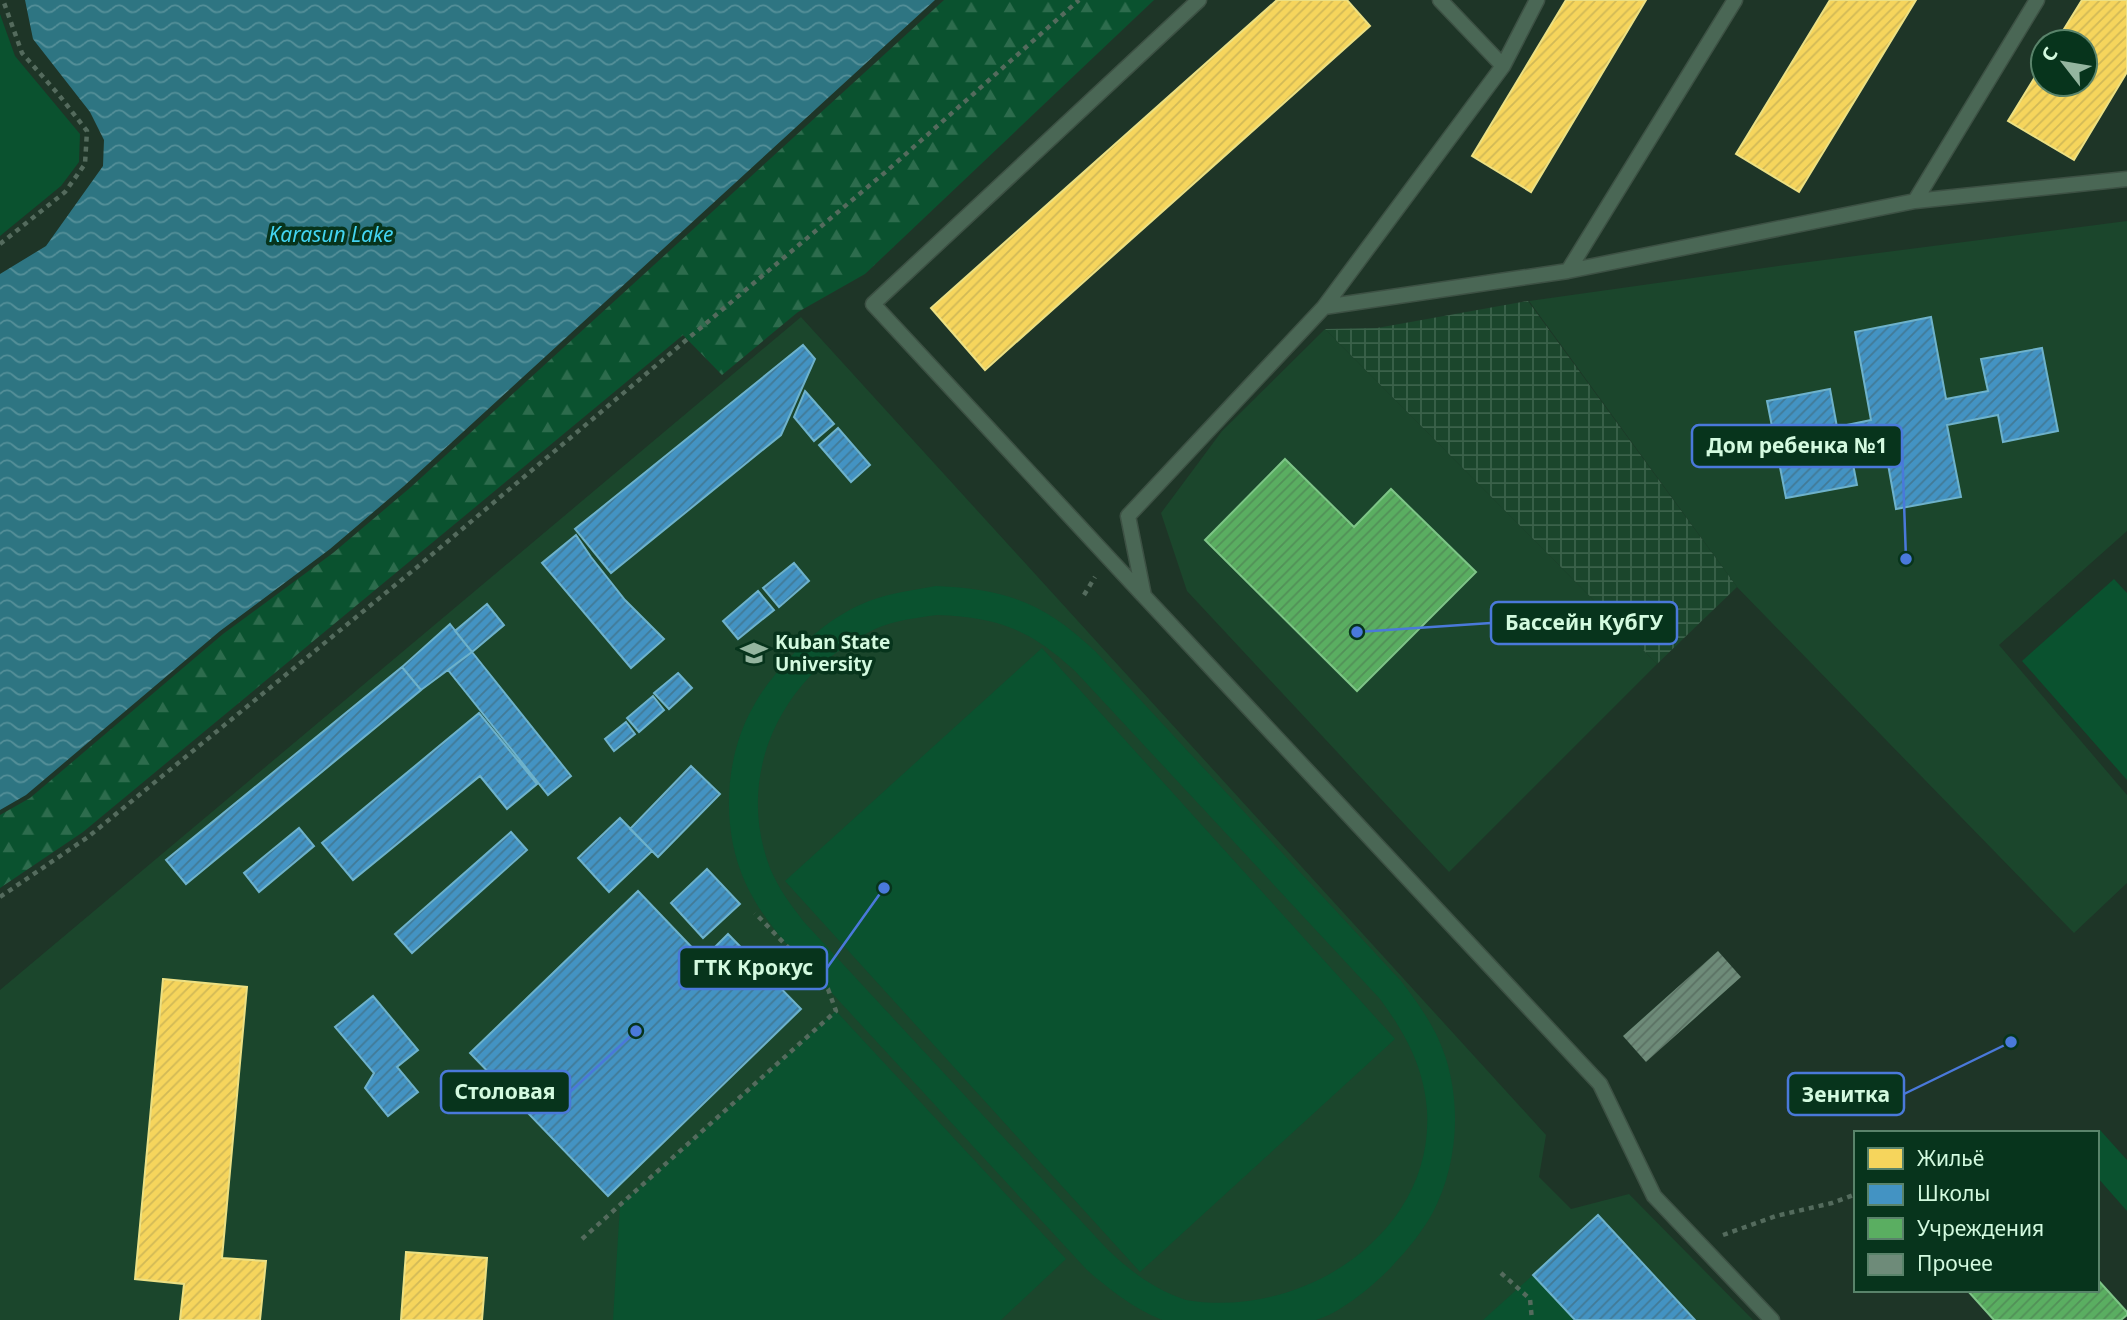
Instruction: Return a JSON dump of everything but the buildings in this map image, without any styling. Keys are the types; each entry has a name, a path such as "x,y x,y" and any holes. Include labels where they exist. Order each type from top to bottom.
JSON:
{"lane":[{"path":"1199,0 873,304 1600,1084 1654,1196 1772,1320"},
{"path":"1440,0 1503,66"},
{"path":"1144,596 1128,516 1324,307 1503,66 1537,0"},
{"path":"1568,271 1735,0"},
{"path":"1915,201 2037,0"},
{"path":"1324,307 1568,271 1915,201 2127,179"}],"path":[{"path":"0,244 65,192 85,164 87,131 22,53 4,0"},
{"path":"0,897 88,837 405,577 889,169 1079,0"},
{"path":"582,1240 836,1011 828,989 755,913"},
{"path":"1698,1244 1776,1216 1832,1203 1854,1195"},
{"path":"1502,1273 1530,1299 1532,1320"}],"shaded area":[{"path":"2127,221 2127,531 1999,645 2127,795 2127,883 2074,933 1737,587 1529,301"},
{"path":"1528,301 1737,587 1657,664 1325,329 1377,328"},
{"name":"Kuban State University","path":"801,317 1546,1135 1539,1177 1571,1209 1629,1194 1753,1320 0,1320 0,990"},
{"path":"1325,329 1657,664 1449,872 1187,591 1161,513 1222,431"}],"green space":[{"path":"944,0 1154,0 865,274 798,312 722,375 683,335 83,832 0,888 0,815 30,798 223,634 333,553 411,487"},
{"path":"0,14 15,56 80,134 79,162 61,186 0,236"},
{"path":"2114,579 2127,593 2127,780 2022,661"},
{"path":"936,586 984,591 1023,602 1059,621 1095,651 1401,981 1430,1023 1446,1059 1454,1104 1453,1150 1441,1194 1424,1227 1387,1272 1336,1311 1316,1320 1162,1320 1122,1298 1087,1270 783,940 753,898 737,861 729,817 729,794 731,771 743,727 764,689 796,651 835,619 869,601","holes":["959,616 1012,628 1043,645 1075,671 1380,999 1412,1051 1422,1079 1427,1110 1424,1154 1409,1194 1385,1229 1353,1259 1316,1281 1274,1296 1230,1303 1186,1300 1164,1291 1134,1272 1107,1249 804,922 777,882 770,868 760,832 758,796 763,762 774,729 792,698 815,671 843,648 875,629 913,618"]},
{"path":"1042,648 1395,1039 1140,1272 785,881"},
{"path":"836,1011 1066,1259 1001,1320 613,1320 620,1205"},
{"path":"2099,1131 2127,1160 2127,1211 2099,1179"},
{"path":"1533,1275 1575,1320 1483,1320"}],"water":[{"name":"Karasun Lake","path":"25,0 935,0 404,486 330,549 220,631 26,795 0,810 0,274 46,246 103,166 104,140 90,112 33,39"}],"place":[{"name":"Дом ребенка №1","path":"1906,559"},
{"name":"Бассейн КубГУ","path":"1357,632"},
{"name":"Kuban State University","path":"754,653"},
{"name":"ГТК Крокус","path":"884,888"},
{"name":"Столовая","path":"636,1031"},
{"name":"Зенитка","path":"2011,1042"}]}
